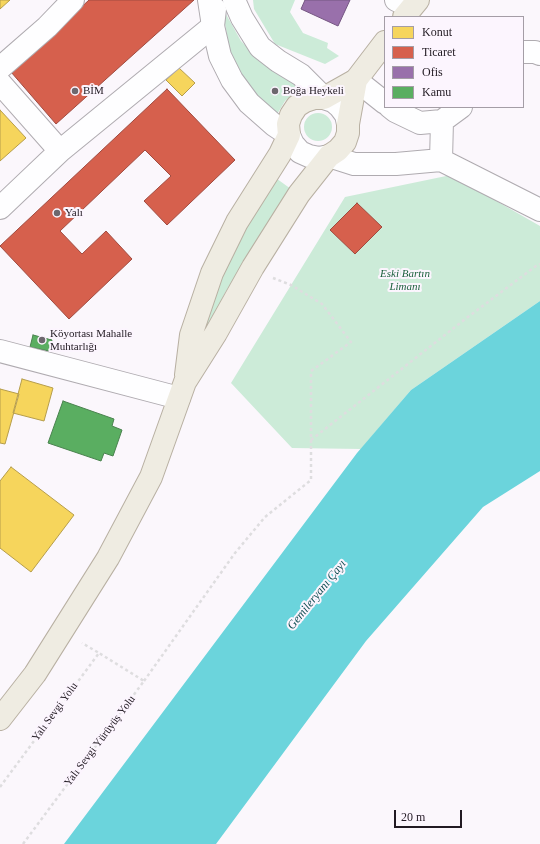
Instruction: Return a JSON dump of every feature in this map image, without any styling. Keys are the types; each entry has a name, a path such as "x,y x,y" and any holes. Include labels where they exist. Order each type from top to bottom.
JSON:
{"main road":[{"path":"0,719 35,674 108,558 151,477 182,390 191,335 212,273 237,222 280,154 289,134 288,124 291,115 297,106 310,99 324,98 356,80 384,43"},
{"path":"182,390 253,267 299,194 329,156 338,150 345,142 348,133 348,124 356,80"}],"street":[{"path":"0,68 47,26 73,0"},
{"path":"209,0 220,56 232,80 249,103 274,125 289,134 293,144 300,152 319,158 329,156 354,164 396,164 441,160 540,210"},
{"path":"0,208 60,151 213,26 216,0"},
{"path":"234,0 242,18 260,47 278,61 301,75 324,98 333,101 340,107 346,115 348,124"},
{"path":"524,52 535,52 540,54"},
{"path":"356,80 384,102"},
{"path":"0,83 60,151"},
{"path":"391,108 420,123 442,120 460,108"},
{"path":"441,160 442,120"},
{"path":"0,351 182,390"}],"path":[{"path":"311,440 464,320 540,264"},
{"path":"268,276 291,285 322,304 351,342 311,371 311,440"},
{"name":"Yalı Sevgi Yürüyüş Yolu","path":"23,844 144,681 235,553 265,517 311,480 311,440"},
{"path":"82,643 144,681"},
{"name":"Yalı Sevgi Yolu","path":"0,787 99,653"}],"green space":[{"path":"253,0 295,0 290,12 303,33 328,43 327,48 339,56 325,64 275,44 254,9"},
{"path":"222,7 241,41 265,65 302,86 285,101 276,116 253,95 231,57"},
{"path":"318,113 328,117 332,127 328,137 318,141 308,137 304,127 308,117"},
{"name":"Eski Bartın Limanı","path":"451,175 540,226 540,301 411,390 361,449 292,448 231,383 345,197"},
{"path":"273,176 291,189 226,291 198,346 219,273"}],"water":[{"name":"Gemileryanı Çayı","path":"540,301 540,471 483,507 366,641 216,844 64,844 357,453 411,390"}],"building: Konut":[{"path":"0,0 10,0 0,9"},
{"path":"179,68 195,83 182,96 166,80"},
{"path":"0,110 26,138 0,161"},
{"path":"22,379 53,388 44,421 13,413"},
{"path":"0,389 19,394 5,444 0,443"},
{"path":"11,467 74,515 31,572 0,548 0,481"}],"building: Ticaret":[{"path":"89,0 194,0 56,124 11,72"},
{"name":"Yalı","path":"167,89 235,160 167,225 144,201 171,176 145,150 60,231 82,254 106,231 132,259 69,319 0,246"},
{"path":"357,203 382,227 355,254 330,230"}],"building: Ofis":[{"path":"305,0 350,0 338,26 301,9"}],"building: Kamu":[{"path":"33,335 52,340 49,351 30,347"},
{"path":"63,401 114,419 112,426 122,430 113,456 104,453 101,461 48,443"}],"place":[{"name":"BİM","path":"75,91"},
{"name":"Boğa Heykeli","path":"275,91"},
{"name":"Yalı","path":"57,213"},
{"name":"Köyortası Mahalle Muhtarlığı","path":"42,340"}]}
